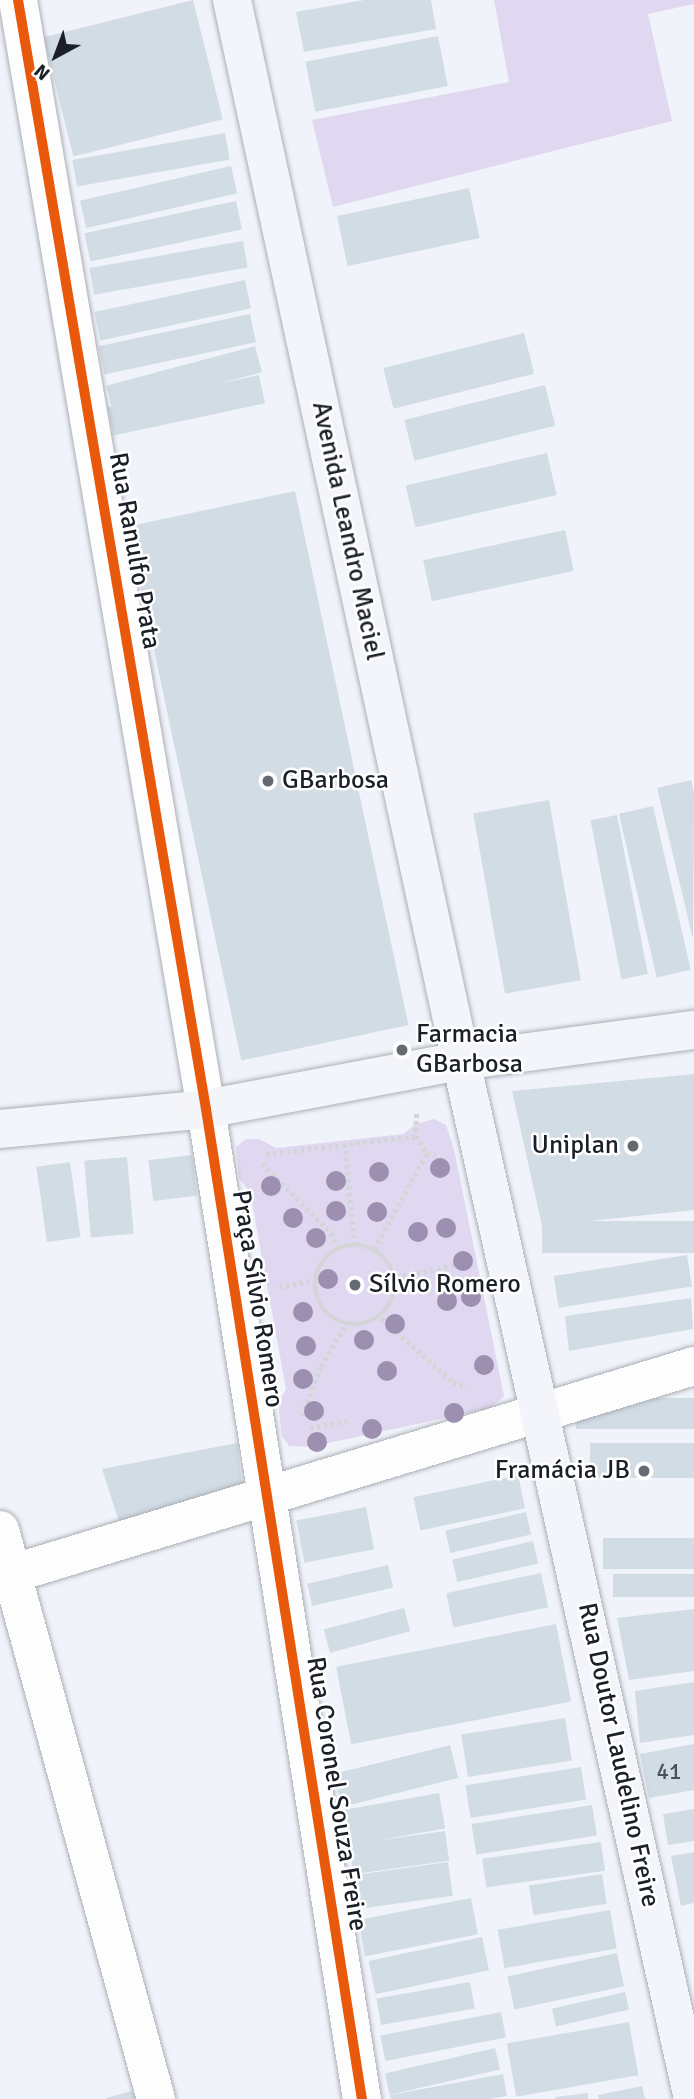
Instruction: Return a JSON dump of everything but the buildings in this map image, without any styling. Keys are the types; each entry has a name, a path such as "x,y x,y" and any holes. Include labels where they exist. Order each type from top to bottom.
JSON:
{"main road":[{"name":"Avenida Leandro Maciel","path":"232,0 461,1061"},
{"path":"0,1129 206,1109 461,1061 694,1030"},
{"path":"461,1061 541,1413"},
{"name":"Rua Doutor Laudelino Freire","path":"541,1413 693,2099"}],"street":[{"name":"Rua Ranulfo Prata","path":"18,0 206,1109"},
{"name":"Praça Sílvio Romero","path":"206,1109 265,1496"},
{"path":"9,1585 265,1496 694,1366"},
{"name":"Rua Coronel Souza Freire","path":"265,1496 362,2099"},
{"path":"0,1530 9,1585 156,2099"}],"path":[{"path":"265,1154 416,1136"},
{"path":"345,1144 355,1245"},
{"path":"374,1249 427,1153"},
{"path":"261,1163 331,1233 338,1249"},
{"path":"355,1245 374,1249 388,1261 396,1278 394,1299 381,1318 364,1325 346,1324 322,1309 315,1280 323,1261 338,1249 355,1245"},
{"path":"396,1278 462,1264"},
{"path":"271,1289 315,1280"},
{"path":"381,1318 453,1382 478,1391"},
{"path":"302,1416 321,1366 346,1324"}],"shaded area":[{"path":"494,0 694,0 694,4 648,14 672,121 333,207 312,120 509,82"},
{"path":"434,1119 446,1125 454,1149 504,1396 491,1408 310,1447 289,1446 282,1436 278,1403 286,1389 250,1192 239,1178 236,1147 246,1139 259,1139 276,1148 403,1134 416,1124"}],"cycle path":[{"path":"18,0 206,1109 362,2099"}],"place":[{"name":"GBarbosa","path":"268,781"},
{"name":"Farmacia GBarbosa","path":"402,1050"},
{"name":"Uniplan","path":"633,1146"},
{"name":"Sílvio Romero","path":"355,1285"},
{"name":"Framácia JB","path":"644,1471"}]}
